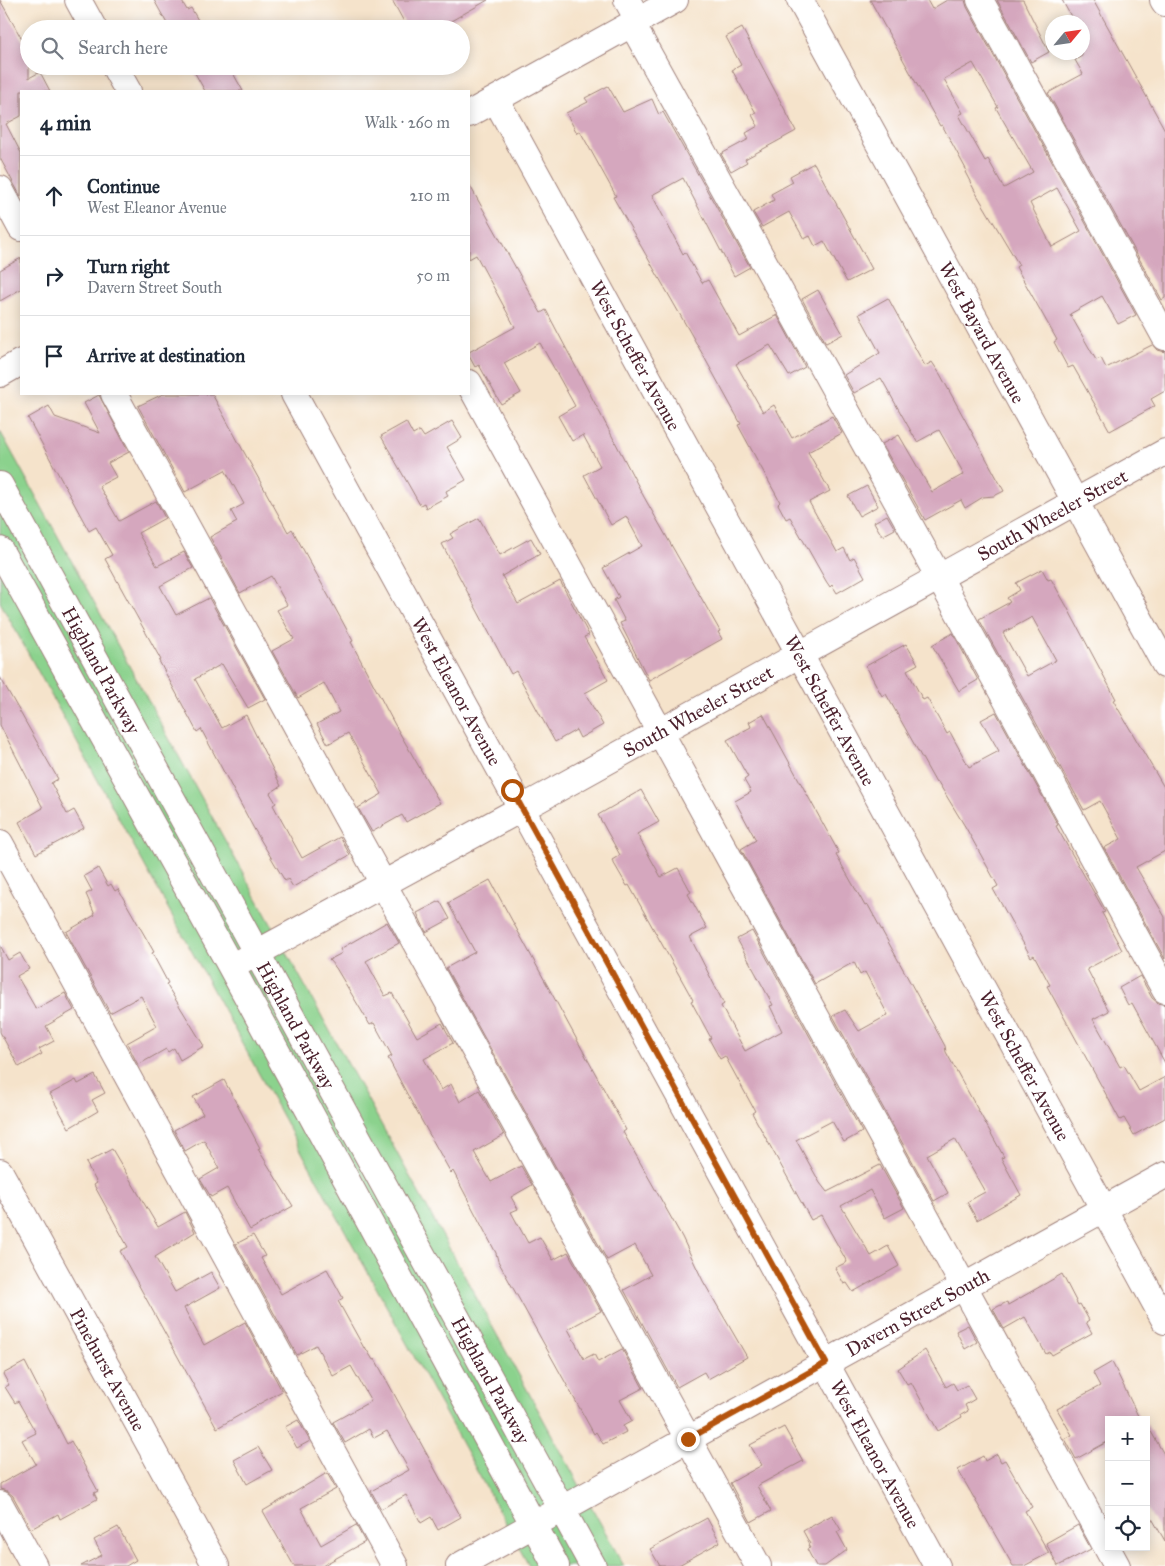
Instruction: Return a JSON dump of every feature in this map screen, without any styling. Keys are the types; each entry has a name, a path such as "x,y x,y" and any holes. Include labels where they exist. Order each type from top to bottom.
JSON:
{"street":[{"path":"78,0 89,20"},
{"path":"470,113 496,100 632,15 675,0"},
{"name":"West Bayard Avenue","path":"800,0 1165,665"},
{"path":"980,0 1165,337"},
{"path":"632,15 1165,990"},
{"path":"119,75 127,90"},
{"name":"West Scheffer Avenue","path":"496,100 1165,1321"},
{"path":"0,190 20,226"},
{"path":"0,374 20,363"},
{"path":"470,385 1117,1566"},
{"path":"115,395 758,1566"},
{"name":"West Eleanor Avenue","path":"295,395 937,1566"},
{"name":"South Wheeler Street","path":"231,967 522,809 1165,452"},
{"name":"Highland Parkway","path":"0,485 593,1566"},
{"name":"Highland Parkway","path":"0,550 231,967 556,1566"},
{"path":"0,843 395,1566"},
{"name":"Pinehurst Avenue","path":"0,1172 216,1566"},
{"name":"Davern Street South","path":"459,1566 1165,1175"},
{"path":"0,1504 34,1566"}],"green space":[{"path":"0,431 624,1566 529,1566 0,602"}],"building":[{"path":"0,0 20,36 20,75 29,75 29,78 34,75 42,75 49,90 20,90 20,117 6,124 20,151 20,195 0,158"},
{"path":"154,0 181,0 187,10 191,8 198,20 165,20"},
{"path":"392,0 488,0 453,20 403,20"},
{"path":"870,0 927,0 932,9 947,0 965,0 967,7 1136,315 1118,324 1102,296 1070,314 1096,360 1101,358 1106,368 1152,345 1158,350 1165,352 1165,391 1151,399 1155,406 1110,431 1073,366 1068,368 1054,342 1057,340 1016,267 1019,265 976,193 965,172 967,171 942,125 940,126","holes":["973,63 998,107 996,108 1033,172 1004,188 988,159 985,161 959,115 963,113 944,79","1057,188 1081,231 1052,247 1030,203"]},
{"path":"997,0 1023,0 1045,44 1045,54 1031,62"},
{"path":"1062,0 1093,0 1165,130 1165,298 1162,300 1048,93 1083,74 1075,60 1090,60 1090,15 1070,15"},
{"path":"742,28 796,131 745,159 747,162 731,171 721,154 749,139 746,133 758,126 752,115 756,113 732,70 741,65 726,37"},
{"path":"196,75 234,75 242,90 204,90"},
{"path":"608,86 623,112 652,99 659,115 663,112 750,267 734,276 683,178 652,195 683,254 685,252 702,283 708,280 739,336 777,315 805,367 789,376 770,345 736,364 763,412 774,405 792,438 832,416 842,433 808,452 830,491 809,502 837,552 844,548 850,560 854,557 865,577 837,593 832,585 830,587 826,581 790,517 786,519 778,504 780,502 738,425 741,424 613,197 616,196 580,131 577,133 566,113 588,102 585,98"},
{"path":"814,163 872,269 847,282 824,241 815,246 810,236 804,239 789,212 762,227 753,212 774,200 771,194 793,182 790,176"},
{"path":"470,186 541,313 546,310 644,497 720,631 718,632 722,639 649,680 620,623 625,621 614,600 619,597 603,568 642,546 626,516 611,525 584,475 600,466 583,435 572,441 558,416 575,406 540,343 504,363 521,393 501,404 479,365 475,367 470,358 470,351 515,327 476,255 470,258"},
{"path":"20,259 20,290 0,301 0,270"},
{"path":"818,290 843,334 826,343 802,299"},
{"path":"888,298 925,366 932,362 940,374 1004,491 994,496 983,497 965,508 961,500 925,520 882,444 899,435 932,492 964,474 939,430 917,442 881,378 854,393 844,375 880,353 859,314"},
{"path":"99,395 129,452 108,463 116,477 99,486 119,521 156,501 165,518 138,533 157,566 184,552 193,568 160,586 176,615 209,598 265,699 248,708 222,664 195,679 222,728 246,715 281,786 270,793 276,803 273,805 302,858 340,837 350,855 293,887 288,879 285,881 253,827 201,729 197,732 159,661 161,660 105,559 112,555 96,527 89,531 28,418 49,406 55,417 100,433 84,403"},
{"path":"161,395 213,395 288,532 292,529 353,641 351,642 395,725 440,803 406,822 402,815 372,832 358,808 382,794 348,733 328,744 317,724 339,712 324,683 298,698 272,651 294,639 277,610 287,605 271,576 240,593 210,537 237,522 231,511 244,504 225,470 185,492 138,406"},
{"path":"452,421 462,438 447,447 466,480 446,491 448,496 426,508 424,503 420,505 381,436 406,422 413,435 420,431 424,437"},
{"path":"867,486 878,506 859,516 848,496"},
{"path":"887,515 895,529 882,536 874,522"},
{"path":"479,518 500,555 531,538 540,554 502,576 518,604 560,581 589,635 584,637 608,680 585,693 603,725 580,738 576,730 555,742 516,671 511,674 442,544 453,538 450,534"},
{"path":"1042,569 1048,580 1051,579 1116,699 1113,700 1165,789 1165,851 1136,867 1165,917 1165,959 1104,848 1121,839 1100,801 1084,810 979,619 1010,602 1007,598 1020,590 1016,583","holes":["1032,617 1056,660 1027,676 1003,633"]},
{"path":"953,633 978,680 959,691 932,645"},
{"path":"906,644 918,664 907,670 923,700 927,698 947,734 950,732 969,767 999,751 981,720 996,712 1058,825 1056,826 1105,912 1102,913 1122,950 1087,969 1109,1011 1093,1019 1120,1067 1124,1065 1139,1091 1165,1077 1165,1118 1134,1135 1124,1118 1120,1120 1047,986 1050,985 1034,955 1031,957 993,889 998,886 966,828 938,782 936,783 886,694 882,696 866,666"},
{"path":"0,677 58,779 51,783 67,814 74,810 84,828 36,854 19,822 43,808 0,725"},
{"path":"763,714 839,853 836,855 865,906 868,905 945,1046 946,1052 1004,1157 1001,1158 1021,1195 977,1220 967,1202 985,1192 955,1139 927,1155 948,1193 934,1201 833,1016 845,1010 859,1031 888,1015 865,972 860,975 854,962 815,984 741,849 756,840 735,801 751,792 744,780 748,777 727,740 751,727 749,722"},
{"path":"641,790 659,822 637,834 661,877 678,868 691,892 688,894 707,928 690,937 724,1004 721,1006 745,1051 782,1031 770,1006 773,1005 737,939 752,931 862,1132 844,1142 832,1121 796,1140 820,1183 827,1192 880,1165 904,1208 885,1218 870,1190 841,1206 871,1256 888,1246 899,1266 853,1292 847,1283 844,1284 835,1268 847,1262 821,1215 811,1220 752,1113 755,1111 725,1056 720,1059 691,1001 693,1000 629,885 627,886 612,860 620,855 598,815"},
{"path":"98,868 108,886 111,884 115,891 118,889 154,952 152,953 168,983 166,984 204,1046 180,1060 174,1048 168,1052 166,1049 138,1065 127,1043 157,1026 141,996 110,1013 66,932 95,915 86,894 92,891 84,876"},
{"path":"490,880 626,1130 623,1132 682,1237 703,1281 747,1357 708,1379 704,1372 677,1387 624,1290 651,1275 635,1245 607,1260 446,968 475,952 448,903"},
{"path":"440,901 450,919 426,932 417,913"},
{"path":"387,922 399,943 366,961 385,996 392,993 417,1037 442,1023 453,1043 424,1059 441,1090 451,1084 460,1102 479,1090 504,1135 474,1152 491,1182 521,1166 532,1185 511,1197 518,1209 511,1212 528,1243 540,1237 553,1260 568,1252 601,1311 568,1329 584,1359 594,1354 598,1362 622,1349 643,1388 620,1400 632,1421 623,1426 626,1432 603,1444 596,1432 594,1434 498,1261 496,1253 453,1171 451,1173 413,1105 388,1058 392,1056 374,1023 370,1025 336,968 329,960 342,953 340,949"},
{"path":"0,945 8,960 20,953 29,969 17,976 36,1009 65,993 74,1010 46,1026 54,1041 39,1049 42,1054 19,1067 0,1032"},
{"path":"1140,976 1152,998 1158,1003 1165,1005 1165,1063 1132,1003 1128,1005 1119,988"},
{"path":"95,1075 105,1093 92,1100 98,1111 69,1128 50,1094 76,1080 78,1084"},
{"path":"224,1080 260,1148 258,1149 293,1206 250,1230 227,1188 211,1197 200,1179 219,1168 204,1140 185,1151 174,1130 203,1114 193,1097"},
{"path":"112,1149 158,1227 185,1212 195,1232 155,1257 175,1292 211,1272 220,1288 184,1308 204,1345 245,1322 282,1391 217,1428 120,1251 128,1247 94,1185 97,1183 86,1163"},
{"path":"253,1235 265,1256 261,1258 281,1294 327,1269 343,1298 338,1301 364,1348 373,1360 375,1359 461,1517 438,1530 431,1517 421,1523 406,1495 381,1509 371,1491 409,1470 387,1431 374,1438 369,1429 345,1443 333,1422 371,1401 351,1366 333,1376 316,1345 297,1355 236,1244"},
{"path":"1062,1274 1078,1305 1080,1304 1089,1320 1086,1322 1092,1333 1052,1355 1050,1352 1046,1354 1025,1317 1004,1329 993,1309 1007,1302 1008,1305"},
{"path":"968,1325 977,1342 965,1349 956,1331"},
{"path":"925,1350 946,1387 953,1383 957,1390 967,1385 975,1399 965,1405 968,1411 961,1415 962,1417 938,1431 911,1382 907,1384 898,1369"},
{"path":"25,1362 67,1444 71,1441 98,1491 94,1493 97,1499 60,1519 58,1514 31,1529 13,1496 7,1491 0,1489 0,1484 36,1464 22,1440 36,1433 18,1401 15,1403 5,1387 9,1385 3,1374"},
{"path":"1112,1362 1138,1416 1105,1416 1105,1443 1076,1459 1065,1439 1072,1435 1057,1409 1100,1386 1093,1373"},
{"path":"298,1420 310,1441 297,1448 285,1427"},
{"path":"784,1427 803,1461 757,1486 771,1511 751,1522 730,1483 762,1465 750,1445"},
{"path":"1150,1430 1165,1456 1165,1541 1150,1515"},
{"path":"258,1447 272,1470 247,1484 234,1460"},
{"path":"997,1454 1001,1462 1005,1460 1032,1507 1025,1511 1049,1553 1024,1566 1013,1566 958,1470 983,1456 985,1461"},
{"path":"327,1473 336,1489 301,1508 321,1545 356,1525 365,1542 322,1566 294,1566 263,1511"},
{"path":"832,1515 841,1530 837,1532 847,1550 825,1566 816,1566 807,1549 810,1548 808,1545 810,1544 803,1531"},
{"path":"707,1518 720,1542 677,1566 660,1566 650,1549"},
{"path":"1078,1525 1091,1549 1058,1566 1046,1543"},
{"path":"118,1527 136,1560 126,1566 81,1566 102,1555 94,1540"}],"route":[{"path":"512,790 826,1363 688,1439"}]}
